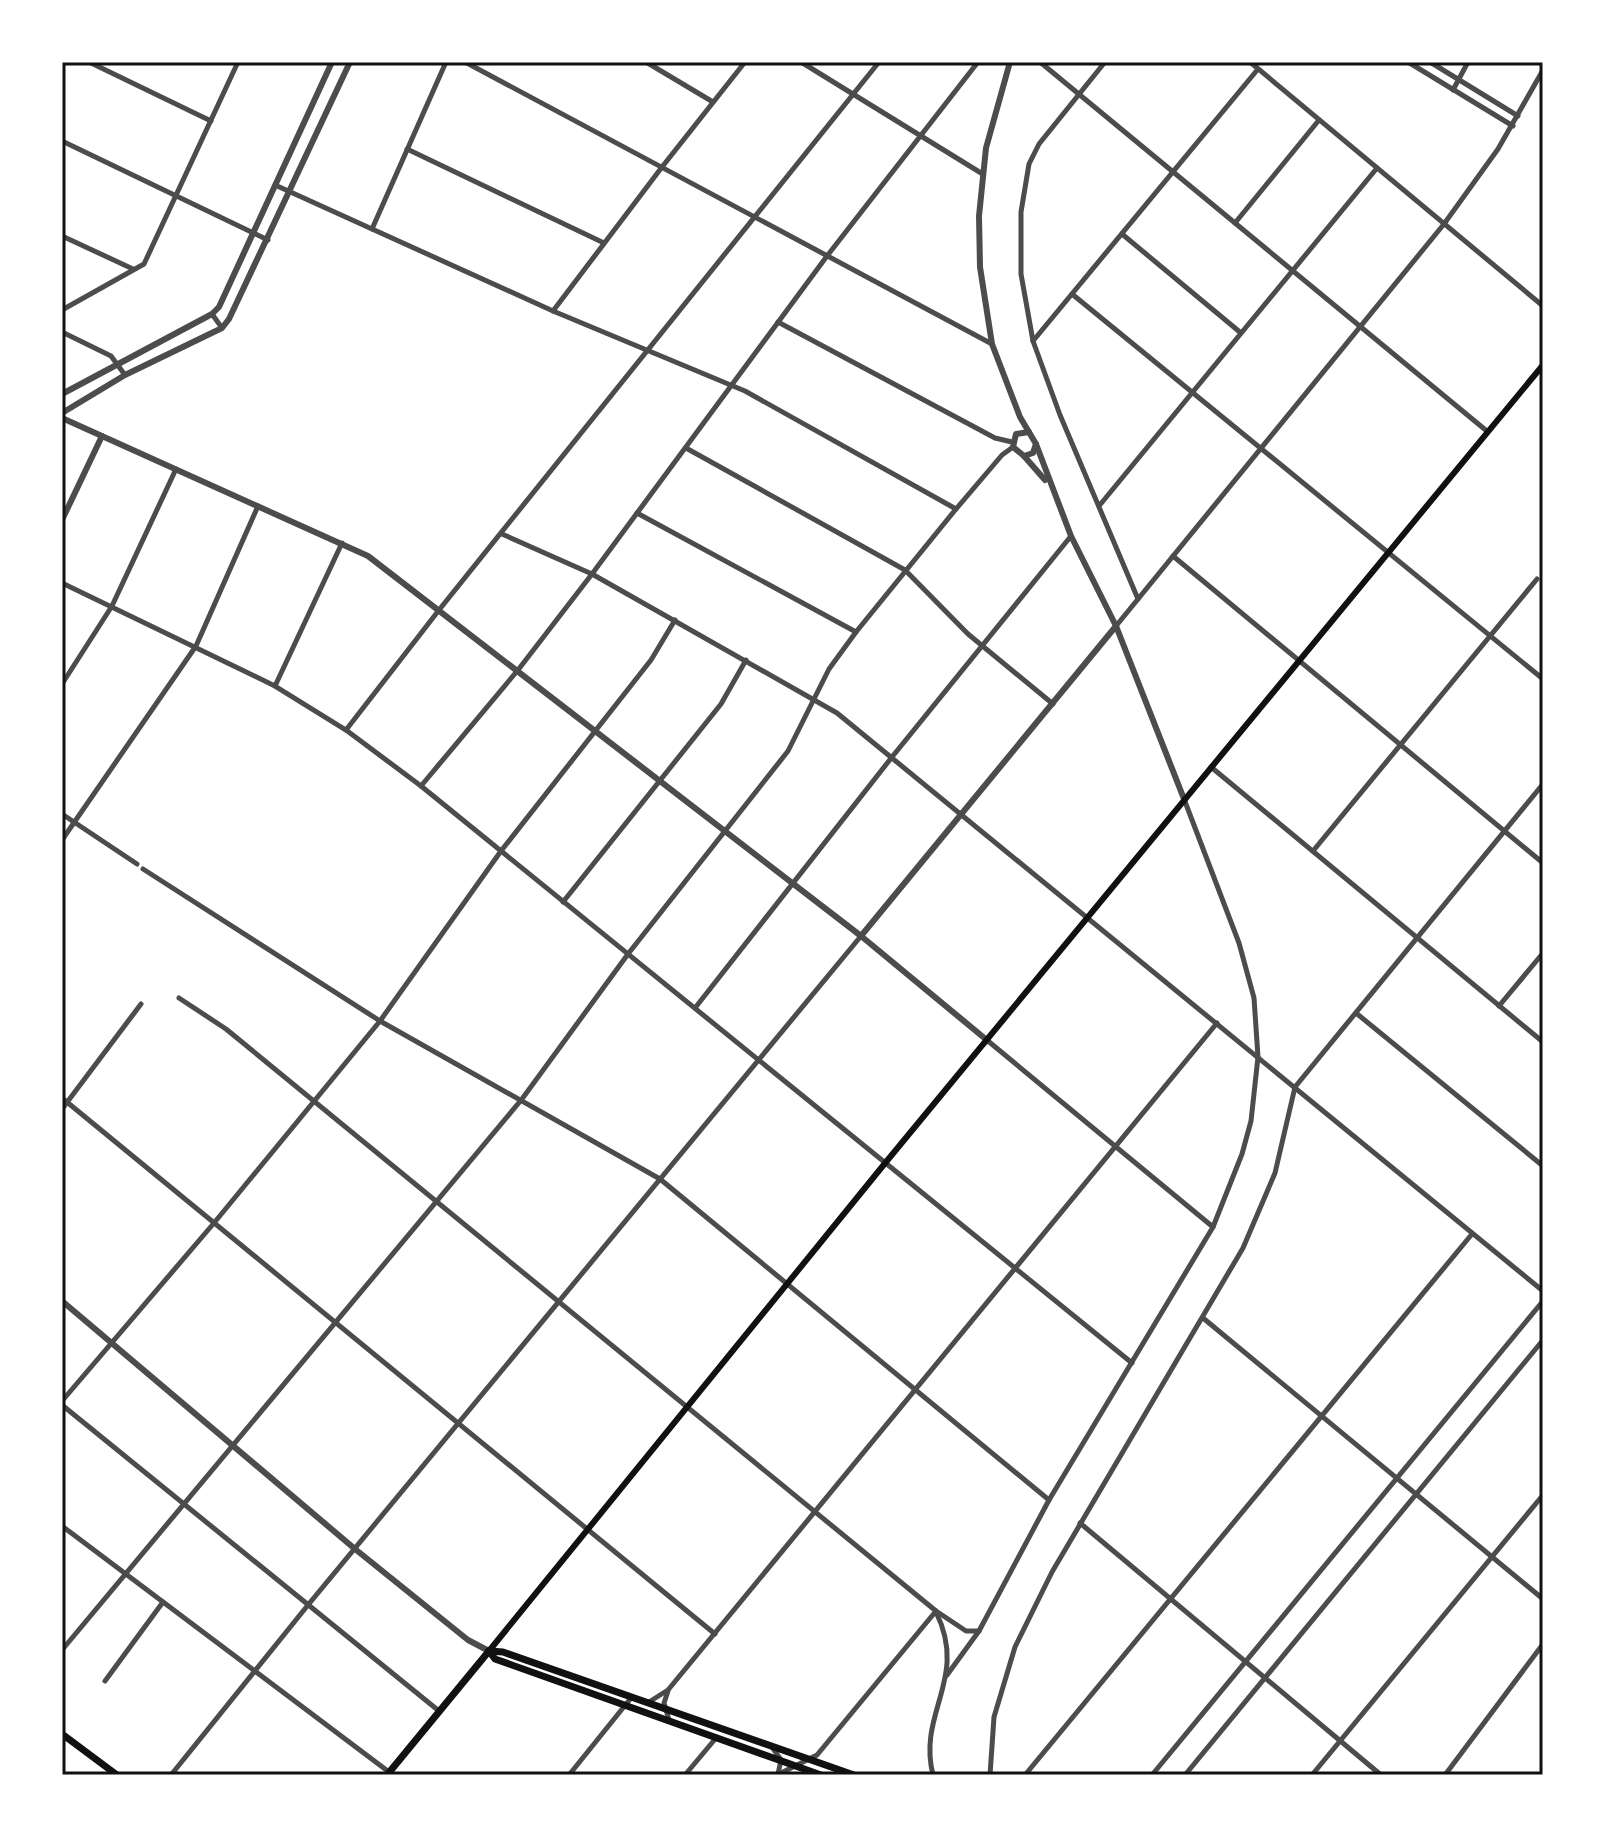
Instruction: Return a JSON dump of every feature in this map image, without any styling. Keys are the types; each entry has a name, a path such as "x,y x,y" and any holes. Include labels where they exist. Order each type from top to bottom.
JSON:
{"main road":[{"path":"390,1774 886,1162 1543,365"},
{"path":"489,1651 503,1652 854,1775"},
{"path":"489,1651 495,1659 821,1775"},
{"path":"62,1734 117,1775"}],"street":[{"path":"89,62 211,121"},
{"path":"62,310 144,264 238,62"},
{"path":"62,394 212,314 219,307 332,62"},
{"path":"62,416 125,375 222,328 269,240 350,62"},
{"path":"372,229 446,62"},
{"path":"465,62 992,344"},
{"path":"646,62 713,102"},
{"path":"553,311 745,62"},
{"path":"801,62 981,173"},
{"path":"346,730 879,62"},
{"path":"421,786 518,670 592,574 827,256 978,62"},
{"path":"947,1675 979,1631 1049,1500 1213,1227 1242,1154 1251,1121 1258,1057 1249,973 1116,626 1071,536 1036,444 1020,417 992,344 980,267 981,173 1010,62"},
{"path":"1040,62 1488,432"},
{"path":"1105,62 1039,144 1029,164 1024,182 1020,247 1025,306 1033,341 1060,415 1138,599"},
{"path":"1250,62 1543,306"},
{"path":"1408,62 1513,126"},
{"path":"1430,62 1518,116"},
{"path":"1453,90 1468,62"},
{"path":"1033,341 1258,69"},
{"path":"171,1775 1444,224 1513,126 1543,70"},
{"path":"1235,223 1319,120"},
{"path":"62,141 269,240"},
{"path":"407,149 604,243"},
{"path":"1099,506 1377,168"},
{"path":"275,185 553,311 733,385 956,509"},
{"path":"1122,234 1241,333"},
{"path":"62,236 134,270"},
{"path":"1072,294 1543,679"},
{"path":"212,314 222,328"},
{"path":"778,322 1012,445 1050,486"},
{"path":"62,332 111,356 125,375"},
{"path":"62,416 368,556 861,936 1213,1227"},
{"path":"62,1650 522,1099 628,954 788,751 829,669 856,632 1012,445 1020,417"},
{"path":"1016,434 1029,432"},
{"path":"62,520 102,436"},
{"path":"1024,456 1033,453 1036,444"},
{"path":"686,448 905,570 982,646 1053,704"},
{"path":"62,684 112,606 176,469"},
{"path":"62,840 196,646 258,506"},
{"path":"637,513 856,632"},
{"path":"502,534 592,574 816,699 962,814 1543,1291"},
{"path":"695,1008 1071,536"},
{"path":"275,686 342,543"},
{"path":"1173,556 1543,863"},
{"path":"1313,851 1537,579"},
{"path":"62,583 275,686 346,730 421,786 1132,1363"},
{"path":"439,1711 62,1403 380,1021 501,851 651,660 675,620"},
{"path":"563,902 721,704 746,660"},
{"path":"1211,767 1543,1042"},
{"path":"990,1775 994,1717 1015,1647 1033,1607 1080,1523 1243,1248 1267,1196 1295,1087 1543,784"},
{"path":"62,814 137,864"},
{"path":"143,869 380,1021 660,1179 1049,1500"},
{"path":"1499,1006 1543,953"},
{"path":"179,998 226,1029 315,1101 936,1611 966,1631 979,1631"},
{"path":"62,1109 64,1100 141,1004"},
{"path":"1356,1013 1543,1166"},
{"path":"669,1720 664,1700 668,1690 1217,1023"},
{"path":"64,1100 715,1634"},
{"path":"1025,1775 1472,1234"},
{"path":"62,1301 355,1549 468,1640 489,1651"},
{"path":"1152,1775 1543,1301"},
{"path":"1203,1318 1543,1599"},
{"path":"1185,1775 1543,1340"},
{"path":"1312,1775 1543,1495"},
{"path":"1080,1523 1381,1775"},
{"path":"62,1526 390,1774"},
{"path":"105,1681 163,1602"},
{"path":"933,1775 929,1738 947,1675 948,1641 936,1611"},
{"path":"777,1775 817,1755 936,1611"},
{"path":"1445,1775 1543,1644"},
{"path":"646,1703 668,1690"},
{"path":"569,1775 631,1698"},
{"path":"685,1775 717,1738"},
{"path":"771,1747 781,1760 777,1775"}]}
